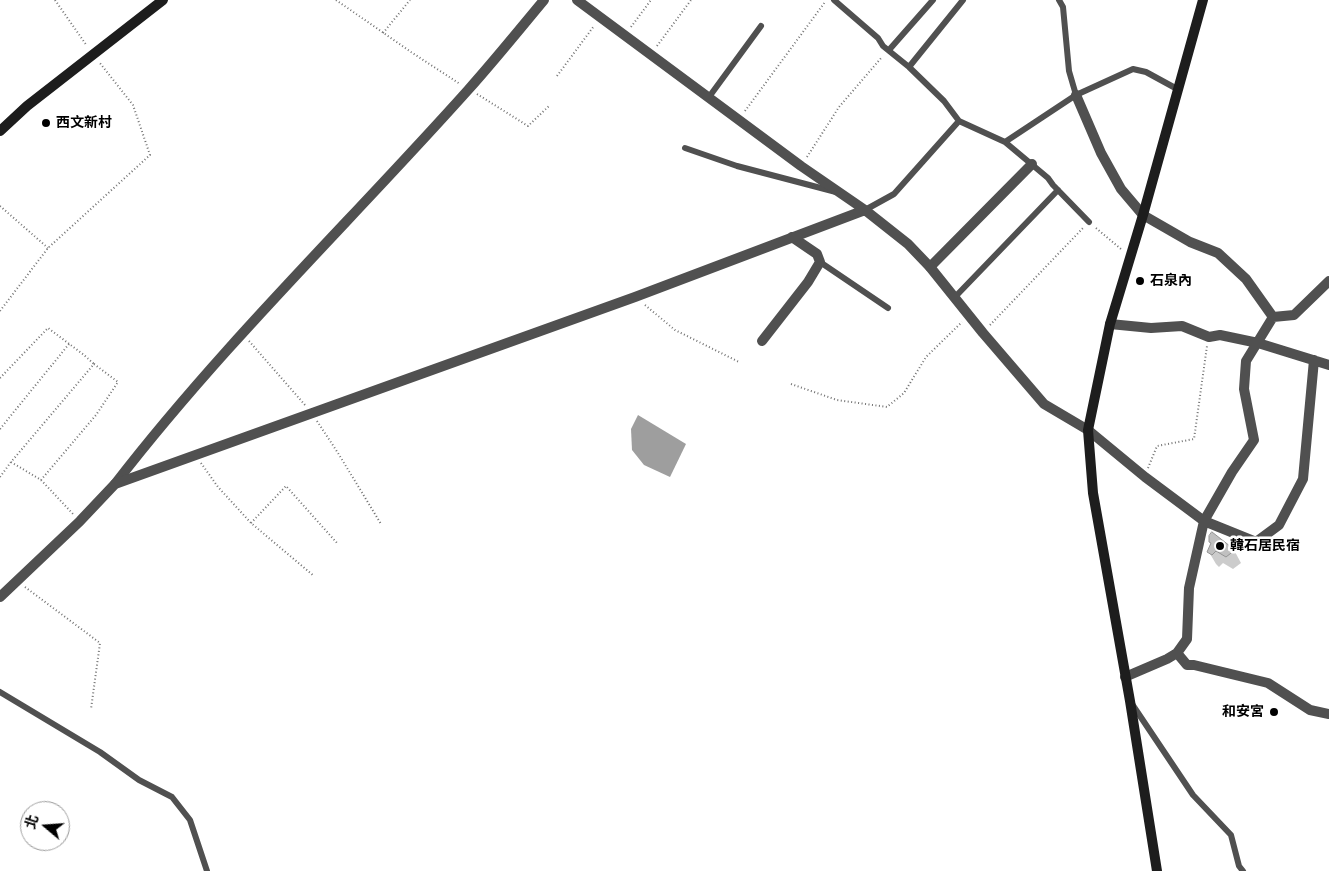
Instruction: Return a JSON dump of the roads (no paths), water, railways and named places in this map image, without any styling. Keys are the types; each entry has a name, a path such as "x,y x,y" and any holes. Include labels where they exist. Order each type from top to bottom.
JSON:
{"main road":[{"path":"0,131 27,106 163,0"},
{"path":"1156,871 1130,701 1093,493 1088,430 1110,324 1143,215 1203,0"}],"street":[{"path":"0,597 80,521 115,484 243,333 469,89 544,0"},
{"path":"577,0 801,166 865,210 908,244 930,267 1044,404 1088,430 1145,477 1204,521 1256,542 1279,525 1303,479 1314,360"},
{"path":"1076,95 1101,153 1121,189 1143,215 1190,242 1218,253 1246,279 1273,317"},
{"path":"930,267 1032,164"},
{"path":"115,484 635,297 865,210"},
{"path":"762,341 808,282 820,262 817,254 792,237"},
{"path":"1273,317 1294,315 1329,281"},
{"path":"1125,677 1177,653 1187,639 1189,588 1204,521 1232,472 1254,440 1244,389 1246,361 1273,317"},
{"path":"1110,324 1151,328 1182,326 1209,337 1220,334 1258,343 1329,365"},
{"path":"1177,653 1187,665 1194,665 1268,683 1310,710 1329,714"}],"lane":[{"path":"834,0 878,38 883,46 909,67 944,101 959,121 1005,142 1048,178 1052,185 1089,222"},
{"path":"889,50 933,0"},
{"path":"909,67 963,0"},
{"path":"1059,0 1063,7 1069,71 1076,95"},
{"path":"709,97 761,26"},
{"path":"1005,142 1076,95 1133,69 1146,72 1178,90"},
{"path":"865,210 894,194 959,121"},
{"path":"685,148 737,166 842,194"},
{"path":"955,297 1058,190"},
{"path":"820,262 888,308"},
{"path":"0,692 100,752 139,780 172,797 190,820 207,871"},
{"path":"1130,701 1193,795 1232,835 1239,866 1243,871"}],"place":[{"name":"西文新村","path":"46,123"},
{"name":"石泉內","path":"1140,281"},
{"name":"韓石居民宿","path":"1220,546"},
{"name":"和安宮","path":"1274,712"}]}
